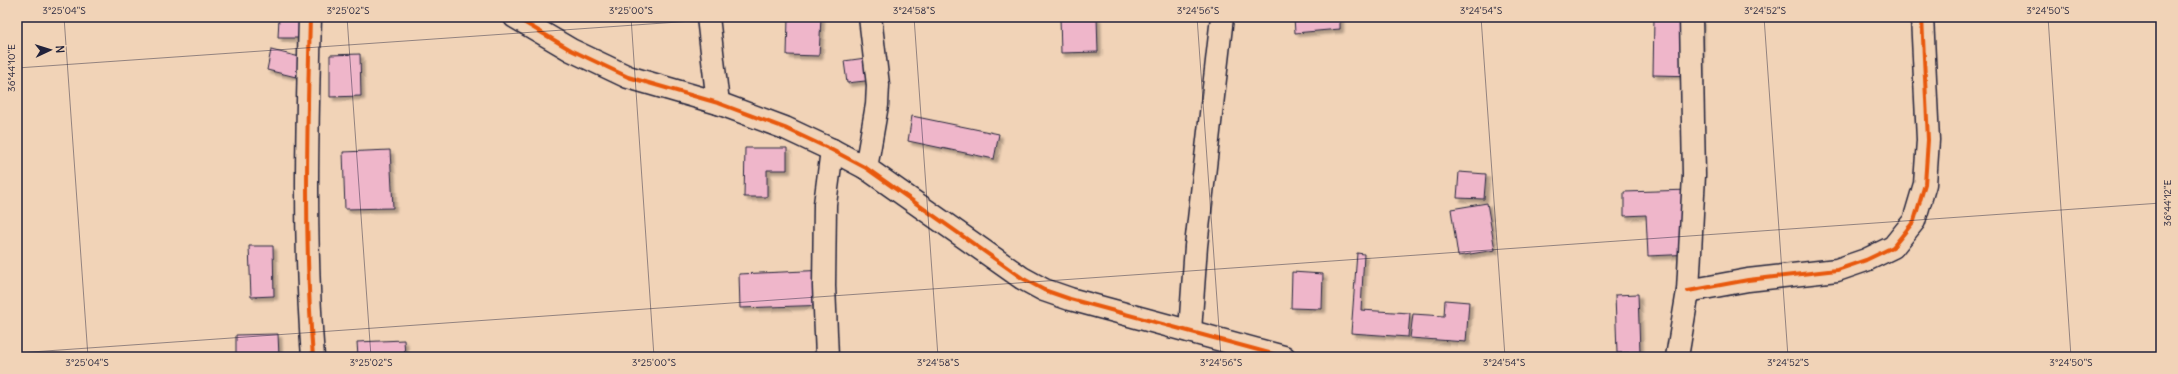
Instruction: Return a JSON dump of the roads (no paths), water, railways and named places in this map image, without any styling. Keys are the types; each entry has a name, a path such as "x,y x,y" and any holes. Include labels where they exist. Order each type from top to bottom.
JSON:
{"street":[{"path":"310,17 306,150 309,303 313,357"},
{"path":"515,17 571,50 628,77 718,103 785,128 832,150 866,168 1022,278 1044,290 1070,299 1284,357"},
{"path":"708,17 718,103"},
{"path":"866,168 878,105 878,85 870,17"},
{"path":"1190,331 1196,246 1222,17"},
{"path":"1677,357 1688,291 1694,176 1691,17"},
{"path":"1688,291 1748,280 1837,270 1866,260 1893,247 1914,221 1925,184 1928,140 1922,17"},
{"path":"827,357 824,286 825,204 832,150"}]}
